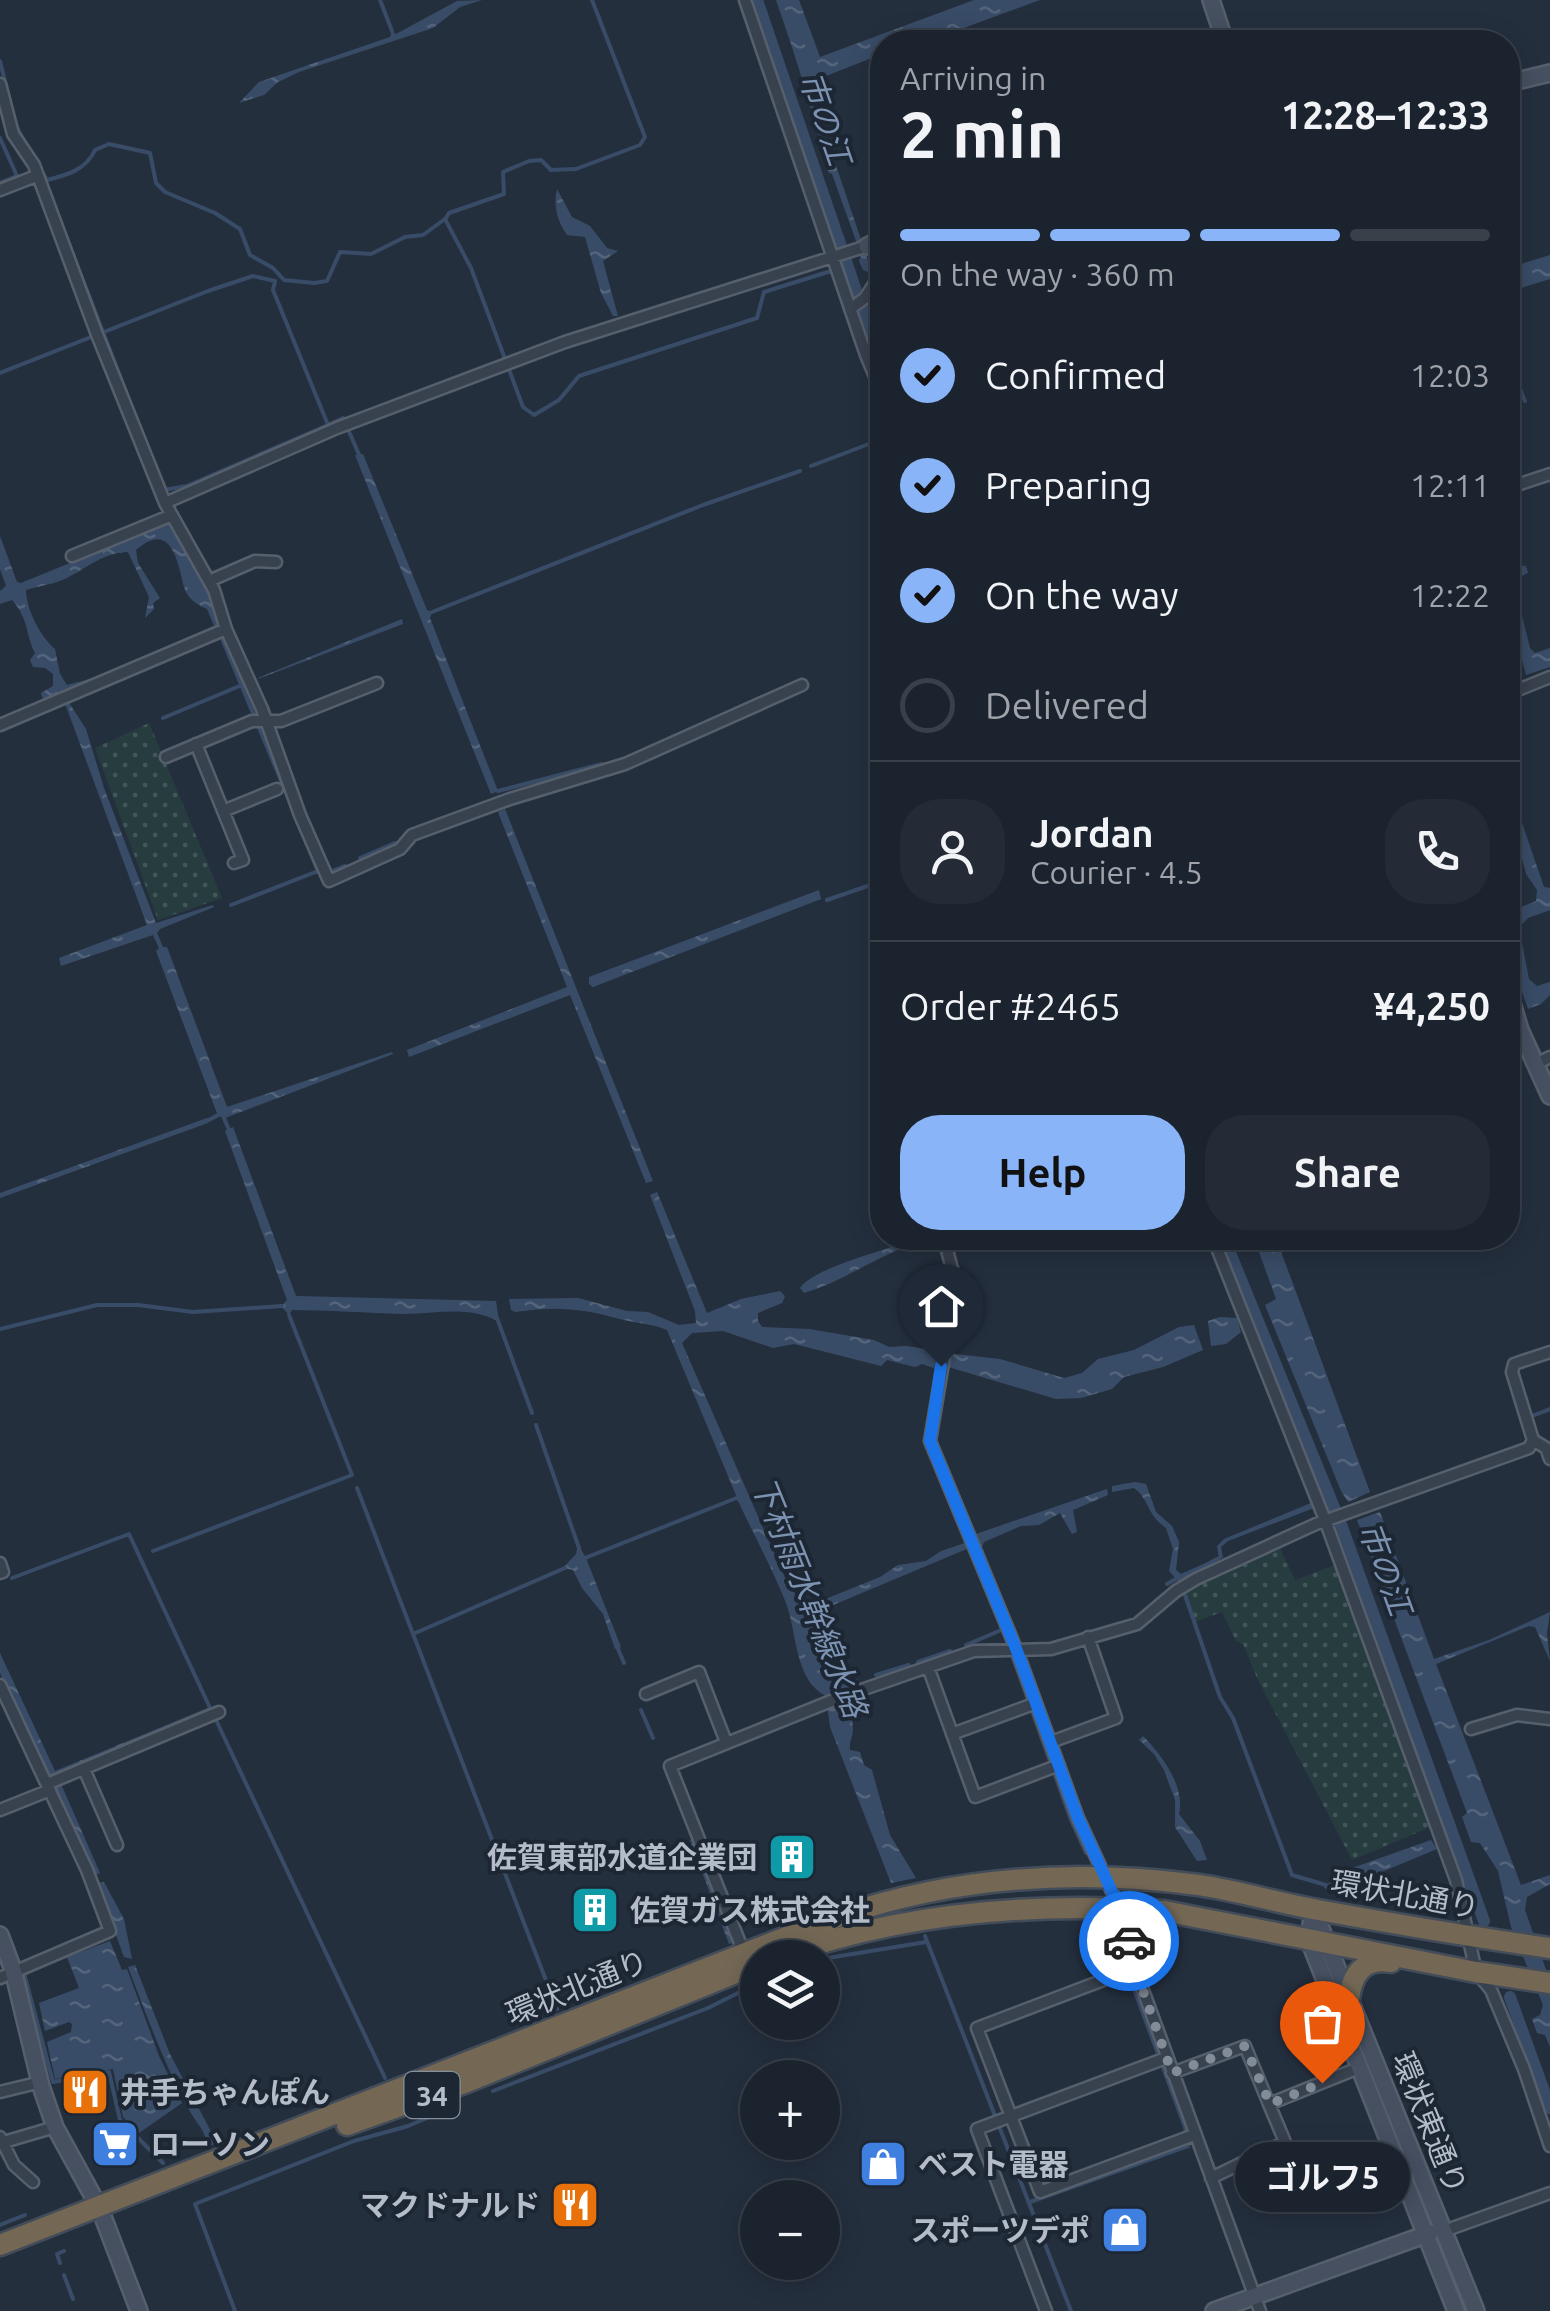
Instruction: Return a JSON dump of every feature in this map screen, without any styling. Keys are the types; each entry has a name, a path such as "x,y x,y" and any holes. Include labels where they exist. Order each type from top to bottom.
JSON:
{"highway":[{"name":"環状北通り","path":"791,1940 855,1911 918,1893 1009,1878 1104,1876 1201,1885 1314,1909 1546,1948"},
{"name":"環状北通り","path":"826,1940 964,1915 1118,1907 1164,1910 1550,1983"},
{"path":"1349,1999 1356,1973 1370,1962 1384,1960 1461,1976 1476,1972"},
{"name":"環状北通り","path":"0,2260 102,2215 740,1962"},
{"name":"環状北通り","path":"0,2245 102,2215"}],"main road":[{"path":"1210,0 1221,30"},
{"path":"1520,80 1550,73"},
{"path":"1520,1026 1550,1096"},
{"path":"1314,1909 1318,1942"},
{"path":"0,1934 7,1974 56,2127 102,2215 139,2311"},
{"name":"環状東通り","path":"1318,1942 1349,1999 1476,2311"},
{"name":"環状東通り","path":"1318,1942 1360,2067 1456,2311"},
{"path":"1214,2311 1257,2304 1423,2234 1444,2230"}],"street":[{"path":"745,0 870,362"},
{"path":"0,84 13,134 34,165 165,503 209,581 300,815 330,880 400,849 412,836 510,799 625,764 802,685"},
{"path":"0,190 36,176"},
{"path":"165,503 337,428 508,363 620,323 835,266 864,247"},
{"path":"850,309 870,289"},
{"path":"1520,484 1550,474"},
{"path":"72,556 172,516"},
{"path":"209,581 255,562 276,562"},
{"path":"0,725 226,629"},
{"path":"1520,689 1550,677"},
{"path":"166,757 252,721 280,721 377,682"},
{"path":"196,744 243,860 234,863"},
{"path":"223,810 277,789"},
{"path":"1534,1065 1550,1057"},
{"path":"947,1250 955,1292 930,1441 1017,1651 1032,1704 1051,1742 1055,1766 1125,1920 1131,1970 1162,2059 1172,2073 1189,2136 1211,2178 1257,2304"},
{"path":"1218,1250 1325,1520 1456,1880 1476,1972 1490,1990 1524,2069 1550,2146"},
{"path":"1550,1352 1514,1364 1512,1372 1533,1440 1546,1448 1550,1459"},
{"path":"743,1940 670,1766 841,1696 974,1652 1052,1649 1137,1624 1196,1579 1325,1520 1529,1448 1533,1440"},
{"path":"0,1563 0,1572"},
{"path":"1051,1742 1116,1718 1088,1637"},
{"path":"928,1667 975,1797 1055,1766"},
{"path":"646,1694 699,1672 726,1742"},
{"path":"2,1692 87,1870 110,1931 7,1974"},
{"path":"952,1734 1032,1704"},
{"path":"0,1810 84,1769 220,1712"},
{"path":"1472,1729 1516,1715 1550,1719"},
{"path":"84,1769 117,1845"},
{"path":"1131,1970 977,2028 1007,2116 1040,2192 1189,2136"},
{"path":"1172,2073 1245,2046 1285,2142 1211,2178"},
{"path":"1046,2311 976,2129 1162,2059"},
{"path":"1270,2104 1360,2067"},
{"path":"0,2092 41,2082"},
{"path":"33,2182 14,2165 2,2139 56,2127"},
{"path":"1444,2230 1550,2193"}],"green space":[{"path":"149,723 222,898 158,920 95,748"},
{"path":"1278,1544 1295,1580 1338,1564 1433,1826 1352,1860 1243,1644 1236,1641 1222,1612 1195,1622 1184,1592 1196,1582"}],"water":[{"path":"482,0 460,7 433,28 299,72 278,82 264,95 239,103 259,82 390,37 392,31 396,34 457,1"},
{"path":"776,0 799,0 820,57 870,38 870,59 808,83 870,273 863,270 859,261 861,255 828,172"},
{"path":"974,0 1040,0 958,30 893,30"},
{"path":"557,189 572,217 590,226 607,248 618,251 603,261 618,316 613,316 601,293 585,237 567,235 561,224 556,207"},
{"path":"1550,255 1550,279 1520,288 1520,264"},
{"path":"363,454 427,610 432,612 430,618 498,791 491,794 355,455"},
{"path":"168,523 207,589 218,627 215,628 207,609 187,595 171,548 157,539 136,550 138,563 160,598 145,618 149,597 128,552 104,558 62,580 26,590 35,622 55,649 60,674 67,685 97,677 98,680 66,698 86,729 104,788 156,923 214,907 157,933 163,947 167,947 227,1107 393,1054 225,1118 218,1116 153,935 61,966 59,958 147,925 63,698 48,701 42,697 41,693 53,686 53,674 45,668 33,667 30,660 35,653 25,621 12,600 0,604 0,591 6,586 0,569 0,536 17,582 21,583"},
{"path":"1520,565 1526,566 1528,573 1520,577"},
{"path":"1520,608 1530,648 1535,653 1550,648 1550,667 1526,675 1520,653"},
{"path":"402,619 403,624 258,679 258,678"},
{"path":"505,809 653,1181 646,1183 570,995 409,1057 407,1050 567,987 498,812"},
{"path":"1520,817 1544,887 1550,888 1550,910 1528,918 1520,926 1520,907 1536,901 1537,890 1526,874 1520,851"},
{"path":"819,890 821,899 593,987 589,984 589,977"},
{"path":"1520,932 1529,979 1537,986 1550,982 1550,995 1528,1009 1520,986"},
{"path":"207,1118 208,1123 0,1198 0,1193"},
{"path":"233,1127 296,1296 496,1301 499,1322 464,1312 292,1310 289,1315 281,1306 287,1300 225,1131"},
{"path":"657,1192 707,1313 741,1299 780,1291 785,1296 782,1303 758,1313 762,1327 809,1329 874,1340 889,1347 938,1351 934,1368 887,1360 881,1366 794,1344 773,1348 723,1331 692,1333 682,1343 789,1587 804,1603 823,1600 880,1577 898,1565 926,1561 965,1543 969,1548 819,1611 822,1622 811,1640 827,1672 841,1681 859,1682 834,1693 839,1703 846,1700 851,1714 850,1750 860,1752 864,1765 872,1770 890,1835 916,1878 891,1883 830,1727 826,1696 816,1689 802,1667 786,1603 734,1499 736,1495 667,1330 580,1310 511,1310 509,1299 578,1298 627,1311 648,1312 679,1325 696,1323 695,1311 650,1195"},
{"path":"882,1250 899,1250 821,1287 804,1293 800,1288 836,1266"},
{"path":"1258,1250 1280,1250 1370,1492 1348,1502 1265,1305 1276,1299"},
{"path":"1237,1318 1241,1332 1226,1344 1211,1346 1208,1321"},
{"path":"1194,1325 1203,1350 1163,1367 1124,1377 1112,1389 1081,1398 1056,1399 945,1366 947,1353 1000,1359 1064,1378 1082,1373 1098,1359 1134,1350 1179,1327"},
{"path":"1146,1484 1156,1512 1172,1526 1179,1542 1176,1570 1181,1574 1210,1561 1212,1564 1179,1582 1169,1571 1173,1549 1166,1528 1143,1497 1134,1488 1112,1492 1112,1486"},
{"path":"1107,1489 1108,1495 1073,1510 1077,1532 1072,1534 1060,1513 1039,1525 1021,1526 984,1542 981,1549 1013,1623 1010,1624 973,1535"},
{"path":"1311,1503 1314,1508 1228,1541 1221,1547 1223,1558 1219,1558 1217,1546 1224,1539"},
{"path":"1380,1512 1434,1659 1489,1640 1550,1612 1550,1661 1535,1627 1529,1626 1436,1664 1521,1885 1550,1875 1550,1884 1527,1897 1525,1910 1550,1981 1550,2047 1545,2035 1537,2033 1532,2019 1540,2015 1543,2005 1511,1927 1498,1871 1480,1843 1471,1842 1462,1817 1467,1813 1357,1520"},
{"path":"578,1544 621,1647 615,1649 603,1614 573,1570 563,1568 576,1554"},
{"path":"0,1653 55,1771 210,1707 211,1710 48,1779 0,1673"},
{"path":"1143,1736 1170,1772 1179,1793 1179,1814 1200,1841 1207,1860 1197,1861 1175,1827 1175,1800 1164,1770 1139,1740"},
{"path":"61,1784 100,1873 93,1876 52,1788"},
{"path":"694,1838 734,1942 729,1944 690,1840"},
{"path":"1431,1840 1437,1849 1360,1881 1347,1893 1324,1888 1338,1873"},
{"path":"104,1882 124,1919 132,1959 124,1957 97,1883"},
{"path":"110,1941 122,1970 127,1969 159,2056 182,2103 139,2133 123,2117 113,2069 55,2079 47,2042 71,2032 72,2024 45,2031 39,2003 79,1988 67,1957"},
{"path":"135,1965 170,2054 217,2143 207,2147 204,2133 173,2078 128,1967"}],"waterway":[{"path":"380,0 392,31"},
{"path":"446,218 449,213 504,194 503,172 529,161 541,160 551,170 576,169 640,145 645,137 592,0"},
{"name":"市の江","path":"757,0 870,332"},
{"path":"0,61 13,114"},
{"path":"15,124 27,146"},
{"path":"0,138 17,176 0,183"},
{"path":"42,172 47,180 69,174 87,162 95,150 109,144 150,153 156,183 165,192 215,213 240,229 250,255 273,268 284,280 327,281 340,252 371,254 405,237 423,235 445,219 471,268 523,407 534,415 559,400 579,376 757,318 764,292 847,266"},
{"path":"59,218 138,423"},
{"path":"0,373 208,291 253,276 275,281 273,290 328,425 343,418 361,459"},
{"path":"1520,389 1525,401"},
{"path":"158,474 164,490 187,486 328,425"},
{"path":"811,466 870,444"},
{"path":"432,612 800,471"},
{"path":"221,636 292,807"},
{"path":"163,718 242,685"},
{"path":"498,791 602,764"},
{"path":"301,830 318,871"},
{"path":"360,858 395,843"},
{"path":"332,871 345,866"},
{"path":"231,905 318,871 320,874"},
{"path":"827,900 870,885"},
{"path":"207,1121 222,1113 229,1130"},
{"name":"市の江","path":"1229,1250 1342,1527 1484,1921"},
{"path":"0,1329 97,1305 193,1312 282,1306"},
{"path":"153,1551 352,1475 289,1315"},
{"path":"497,1318 532,1413"},
{"path":"1532,1416 1550,1409"},
{"path":"536,1425 579,1548"},
{"path":"357,1488 557,2009"},
{"path":"585,1558 734,1499"},
{"path":"12,1578 129,1534 211,1710"},
{"path":"1210,1563 1219,1558"},
{"path":"413,1634 565,1568"},
{"path":"1167,1584 1176,1579"},
{"path":"1184,1592 1220,1697 1233,1718 1292,1875 1326,1885"},
{"path":"966,1645 999,1631"},
{"path":"616,1644 624,1663"},
{"path":"918,1662 950,1651"},
{"path":"1012,1655 1086,1853"},
{"path":"876,1675 909,1665"},
{"path":"641,1710 653,1738"},
{"path":"216,1720 385,2078"},
{"name":"下村雨水幹線水路","path":"925,1936 1071,2311"},
{"path":"840,1956 926,1942"},
{"path":"1030,2202 1188,2146 1185,2127 1128,1964"},
{"path":"24,1973 53,2082 109,2072 120,2120 163,2163"},
{"path":"493,2091 740,1992"},
{"name":"市の江","path":"1510,1997 1550,2108"},
{"path":"235,2311 195,2204 354,2141 408,2126 453,2107"},
{"path":"0,2225 25,2215"},
{"path":"60,2263 57,2254 64,2251"},
{"path":"64,2275 73,2299"}],"way so far":[{"path":"1129,1941 1172,2073 1245,2046 1270,2104 1322,2083"}],"place":[{"name":"佐賀東部水道企業団","path":"792,1857"},
{"name":"佐賀ガス株式会社","path":"595,1910"},
{"name":"ゴルフ5","path":"1322,2083"},
{"name":"井手ちゃんぽん","path":"85,2092"},
{"name":"ローソン","path":"115,2144"},
{"name":"ベスト電器","path":"883,2164"},
{"name":"マクドナルド","path":"575,2205"},
{"name":"スポーツデポ","path":"1125,2230"}],"route":[{"path":"941,1366 930,1441 1017,1651 1078,1818 1125,1920 1129,1941"}]}
